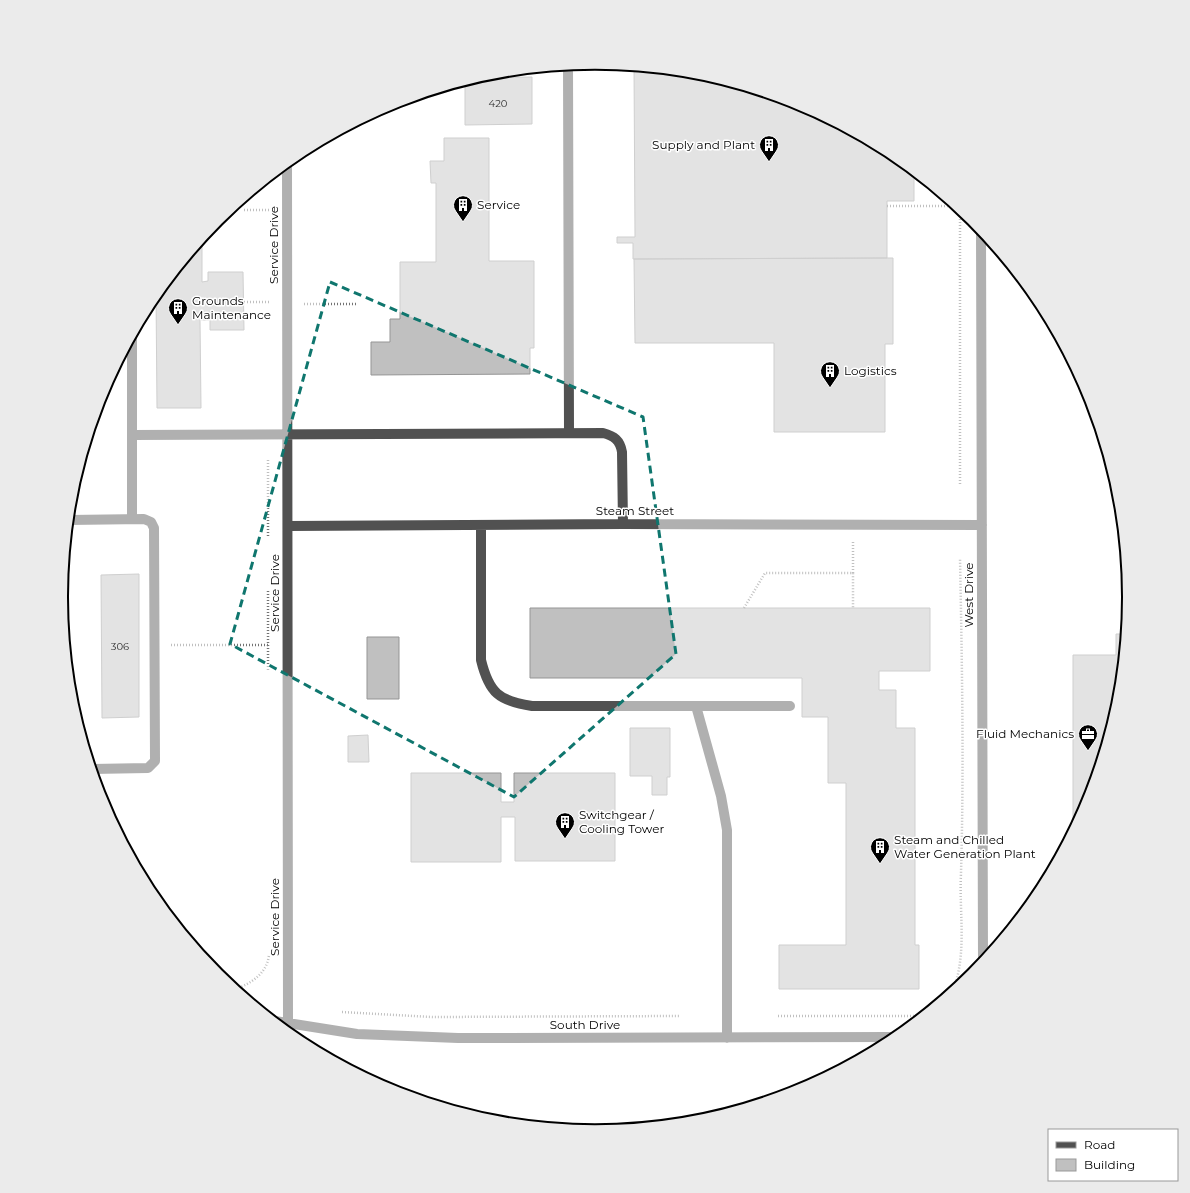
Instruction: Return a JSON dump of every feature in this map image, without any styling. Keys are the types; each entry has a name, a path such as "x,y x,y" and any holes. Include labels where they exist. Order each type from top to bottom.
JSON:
{"street":[{"path":"568,71 569,433"},
{"name":"Service Drive","path":"287,169 288,1024"},
{"name":"West Drive","path":"981,238 983,953"},
{"path":"132,345 132,519"},
{"path":"132,435 603,433 616,438 620,444 622,452 623,524"},
{"path":"74,520 148,520 153,525 153,764 151,767 145,769 97,769"},
{"path":"481,524 481,660 485,678 495,694 511,703 532,706 790,706"},
{"name":"Steam Street","path":"288,526 481,524 982,525"},
{"path":"696,706 721,796 727,830 727,1038"},
{"name":"South Drive","path":"288,1024 357,1034 458,1038 885,1037"}],"path":[{"path":"887,206 948,206"},
{"path":"244,210 287,210"},
{"path":"960,217 960,484"},
{"path":"244,302 277,302"},
{"path":"304,304 356,304"},
{"path":"268,460 268,538"},
{"path":"853,524 854,608"},
{"path":"957,979 961,966 963,942 960,885 962,834 960,558"},
{"path":"744,608 765,573 853,573"},
{"path":"268,584 268,672"},
{"path":"154,645 288,645"},
{"path":"241,987 250,983 263,972 267,965 269,951"},
{"path":"341,1012 432,1017 679,1016"},
{"path":"778,1016 915,1016"}],"highlighted area":[{"path":"330,282 643,417 676,654 514,797 230,644"}],"building":[{"name":"Supply and Plant","path":"634,71 664,74 698,80 731,87 764,97 828,124 888,158 914,177 914,201 887,201 887,258 633,259 633,243 617,243 617,237 635,237"},
{"path":"507,77 532,77 532,124 465,125 465,86"},
{"name":"Service","path":"444,138 489,138 489,261 534,261 534,348 530,348 530,374 371,375 371,342 390,342 390,319 400,319 400,262 436,262 436,183 431,183 430,161 444,161"},
{"name":"Grounds Maintenance","path":"202,246 202,282 208,281 208,272 243,272 244,330 210,330 210,320 200,320 201,408 157,408 156,305 177,276"},
{"name":"Logistics","path":"893,258 893,344 885,344 885,432 774,432 774,343 635,343 634,259"},
{"path":"139,574 139,717 102,718 101,575"},
{"name":"Steam and Chilled Water Generation Plant","path":"530,608 930,608 930,671 879,671 879,690 896,690 896,728 915,728 915,945 919,945 919,989 779,989 779,945 846,945 846,783 828,783 828,717 802,717 802,678 530,678"},
{"name":"Fluid Mechanics","path":"1116,634 1121,634 1112,699 1104,733 1094,766 1073,819 1073,655 1116,655"},
{"path":"367,637 399,637 399,699 367,699"},
{"path":"630,728 670,728 670,777 667,777 667,795 652,795 652,776 630,776"},
{"path":"368,735 369,762 348,762 348,736"},
{"name":"Switchgear / Cooling Tower","path":"411,773 501,773 501,802 514,802 514,773 615,773 615,861 515,861 515,817 501,817 501,862 411,862"}],"place":[{"name":"Supply and Plant","path":"769,162"},
{"name":"Service","path":"463,222"},
{"name":"Grounds Maintenance","path":"178,325"},
{"name":"Logistics","path":"830,388"},
{"name":"Fluid Mechanics","path":"1088,751"},
{"name":"Switchgear / Cooling Tower","path":"565,839"},
{"name":"Steam and Chilled Water Generation Plant","path":"880,864"}]}
